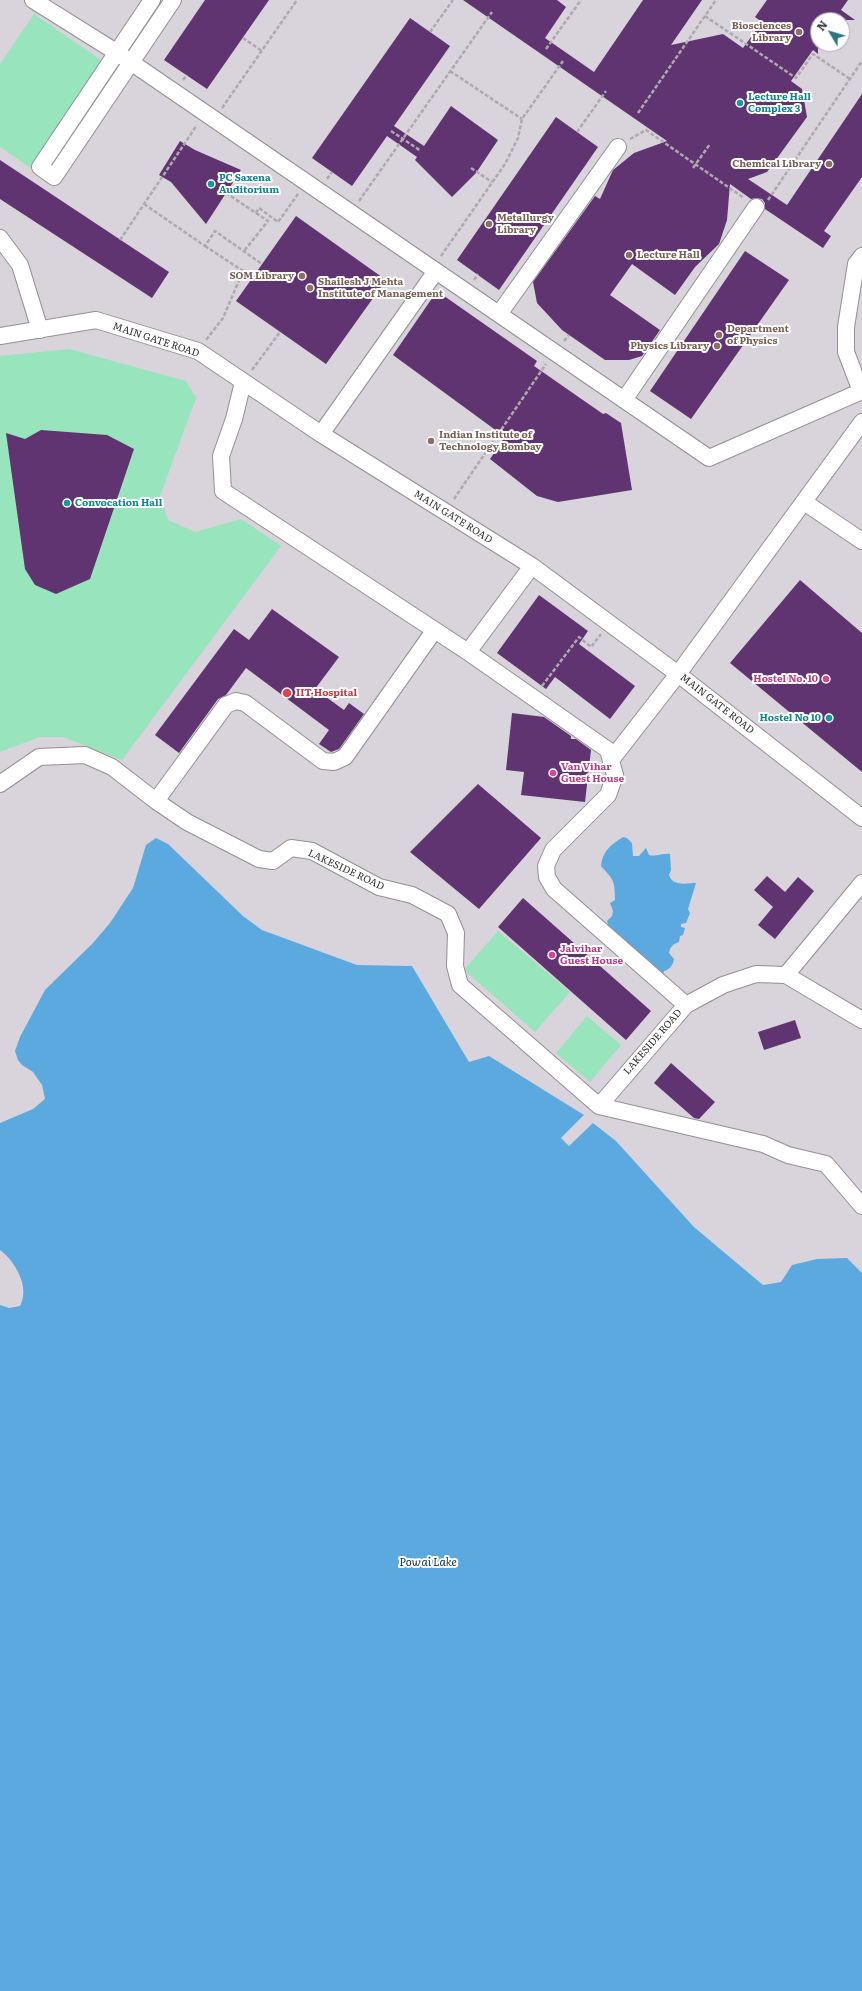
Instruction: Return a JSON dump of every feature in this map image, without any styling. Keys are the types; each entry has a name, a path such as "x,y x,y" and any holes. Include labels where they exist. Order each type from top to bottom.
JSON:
{"street":[{"path":"33,0 116,52 709,458 862,391"},
{"path":"152,0 40,167 54,177 173,0"},
{"path":"498,314 618,147"},
{"path":"624,400 762,204"},
{"path":"0,238 20,265 40,330"},
{"path":"862,256 856,264 846,327 846,352 859,386 862,387"},
{"path":"321,434 434,270"},
{"name":"MAIN GATE ROAD","path":"0,336 96,320 198,351 321,434 532,566 678,674 862,818"},
{"path":"243,382 234,419 221,456 224,492 468,652 608,750 615,775 608,795 553,850 546,866 546,877 554,888 686,1005"},
{"path":"610,760 678,674 862,422"},
{"path":"804,502 862,541"},
{"path":"468,652 532,566"},
{"path":"156,801 226,705 236,701 245,703 323,760 334,762 345,757 434,631"},
{"name":"LAKESIDE ROAD","path":"0,784 39,757 85,755 112,767 156,801 187,822 259,859 273,861 291,848 312,851 378,887 412,895 448,914 456,933 455,966 460,985 598,1106 763,1144 788,1155 826,1164 862,1206"},
{"path":"862,883 786,975 862,1020"},
{"name":"LAKESIDE ROAD","path":"598,1106 686,1005 723,985 756,974 786,975"}],"path":[{"path":"120,240 144,204 210,116 262,51 296,0"},
{"path":"430,32 453,0"},
{"path":"546,49 581,0"},
{"path":"638,112 716,0"},
{"path":"351,213 492,12"},
{"path":"705,16 796,78 813,54 850,79"},
{"path":"243,38 262,51"},
{"path":"434,270 505,164 518,138 522,119 563,61"},
{"path":"646,130 695,165 762,204 862,61"},
{"path":"450,71 522,119"},
{"path":"577,132 606,91"},
{"path":"391,131 421,151"},
{"path":"693,168 710,144"},
{"path":"471,168 492,182"},
{"path":"256,213 259,208 278,222 307,182"},
{"path":"226,193 268,221 244,251"},
{"path":"144,204 243,272 223,318 198,351"},
{"path":"205,246 215,231 262,264"},
{"path":"243,382 280,332"},
{"path":"446,512 554,352"},
{"path":"533,698 579,638 591,647 609,623"}],"shaded area":[{"name":"Indian Institute of Technology Bombay","path":"0,0 862,0 862,1273 847,1258 792,1265 781,1282 763,1285 694,1227 616,1141 594,1123 569,1147 561,1138 584,1116 469,1062 412,966 357,965 262,930 146,845 133,888 110,923 92,944 22,1065 33,1072 42,1085 45,1099 33,1109 0,1123"},
{"path":"0,1250 6,1255 19,1272 24,1299 20,1306 9,1308 0,1305"}],"green space":[{"path":"34,14 104,62 32,169 0,147 0,64"},
{"path":"69,349 186,381 196,398 160,496 168,520 195,532 241,519 281,546 122,760 63,737 40,737 0,752 0,356"},
{"path":"498,931 570,992 535,1032 464,970"},
{"path":"587,1016 621,1045 590,1082 556,1053"}],"water":[{"path":"623,837 627,838 632,843 633,856 639,856 646,848 649,855 655,856 670,854 671,870 669,875 671,879 681,884 696,883 688,909 690,913 686,923 681,924 681,927 685,928 683,935 680,936 679,942 672,946 669,951 674,959 673,963 670,968 664,971 662,977 648,964 650,961 641,958 609,928 607,921 612,916 613,911 610,903 615,900 614,884 611,877 601,866 603,856 608,848"},
{"name":"Powai Lake","path":"156,838 168,844 243,916 262,930 357,965 412,966 469,1062 489,1056 584,1115 561,1138 569,1146 593,1123 616,1141 694,1227 763,1285 781,1282 792,1265 817,1259 847,1258 862,1273 862,1991 0,1991 0,1305 9,1308 20,1306 23,1299 23,1291 20,1276 16,1268 0,1250 0,1123 33,1109 45,1099 42,1085 33,1072 22,1065 18,1060 15,1051 20,1037 45,990 92,944 110,923 133,888 146,845"}],"building":[{"path":"205,0 269,0 207,89 164,60"},
{"path":"463,0 557,0 566,7 545,38 594,72 643,0 702,0 671,45 723,34 743,48 762,22 755,17 767,0 848,0 841,10 844,12 810,12 810,52 812,52 791,81 802,89 807,117 767,172 748,179 787,205 862,94 862,177 824,231 831,236 823,248 765,209 765,203 762,199 751,199 730,184 727,220 719,244 695,267 675,295 632,264 610,295 660,330 642,356 629,360 605,360 562,330 537,303 533,282 595,196 600,199 613,170 634,153 667,141"},
{"path":"410,18 450,46 394,126 424,146 451,106 498,140 476,173 452,197 415,160 417,157 387,136 352,186 312,158"},
{"path":"556,117 598,147 499,290 457,260"},
{"path":"180,141 195,150 241,170 206,224 171,182 159,175"},
{"path":"0,160 169,272 152,298 0,199"},
{"path":"296,216 386,280 326,364 236,301"},
{"name":"Department of Physics","path":"745,251 789,280 691,419 650,391"},
{"path":"437,291 537,361 534,366 603,414 606,413 621,423 632,490 558,502 537,496 490,459 505,437 393,355"},
{"name":"Convocation Hall","path":"41,430 107,435 134,449 90,579 56,594 35,585 25,569 6,433 25,439"},
{"name":"Hostel No 10","path":"800,580 862,633 862,772 730,663"},
{"path":"539,595 588,631 579,644 635,686 610,719 555,677 546,689 497,653"},
{"name":"IIT Hospital","path":"272,609 339,657 315,689 344,710 349,703 364,714 339,749 331,752 319,744 329,730 246,668 226,695 218,699 179,753 155,735 234,629 249,640"},
{"path":"512,713 544,717 571,736 571,739 576,739 591,750 585,802 521,795 524,772 506,770"},
{"path":"478,784 541,838 479,909 410,852"},
{"path":"767,876 785,892 798,877 814,891 775,939 758,925 773,907 754,890"},
{"path":"523,898 651,1011 626,1040 498,927"},
{"path":"795,1020 801,1038 764,1050 758,1032"},
{"path":"671,1063 715,1102 699,1119 694,1118 654,1083"}],"place":[{"name":"Biosciences Library","path":"799,32"},
{"name":"Lecture Hall Complex 3","path":"740,103"},
{"name":"Chemical Library","path":"829,164"},
{"name":"PC Saxena Auditorium","path":"211,184"},
{"name":"Metallurgy Library","path":"489,224"},
{"name":"Lecture Hall","path":"629,255"},
{"name":"SOM Library","path":"302,276"},
{"name":"Shailesh J Mehta Institute of Management","path":"310,288"},
{"name":"Department of Physics","path":"719,335"},
{"name":"Physics Library","path":"717,346"},
{"name":"Indian Institute of Technology Bombay","path":"431,441"},
{"name":"Convocation Hall","path":"67,503"},
{"name":"Hostel No. 10","path":"826,679"},
{"name":"IIT Hospital","path":"287,693"},
{"name":"Hostel No 10","path":"829,718"},
{"name":"Van Vihar Guest House","path":"553,773"},
{"name":"Jalvihar Guest House","path":"552,955"}]}
